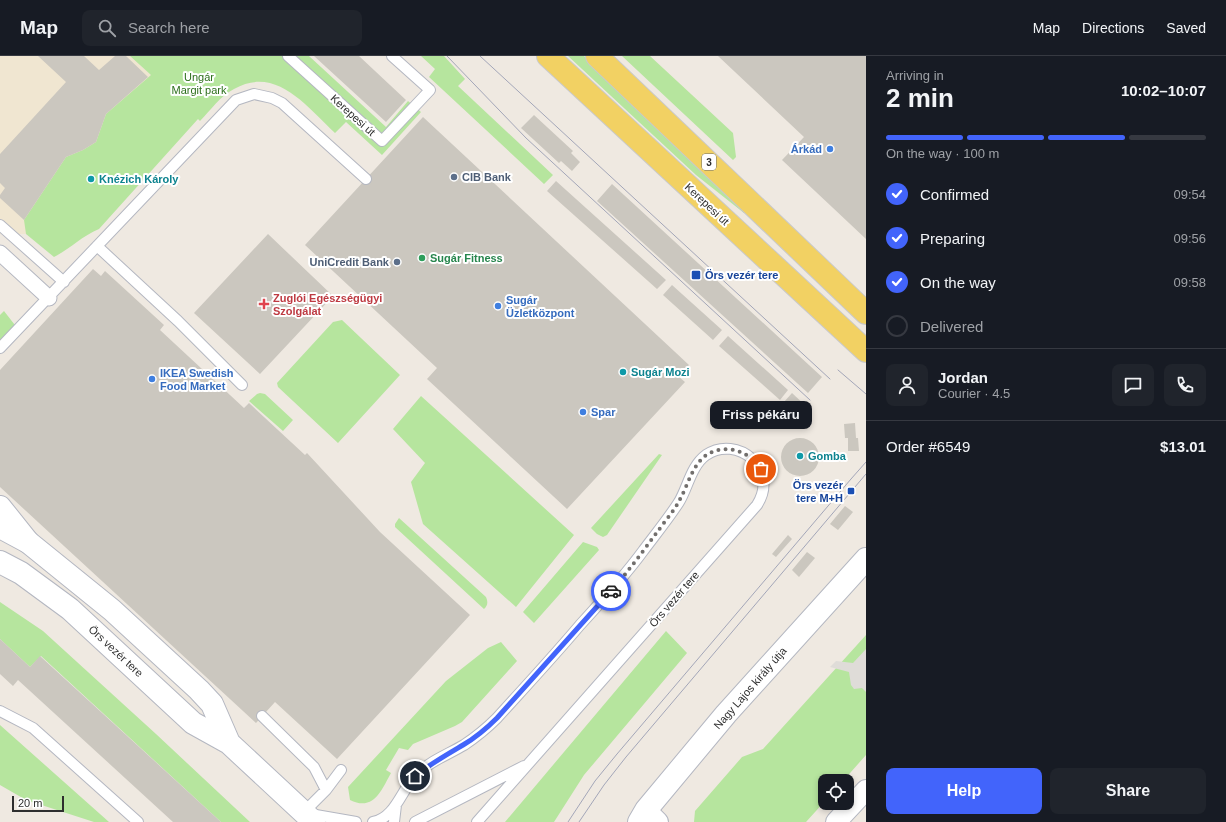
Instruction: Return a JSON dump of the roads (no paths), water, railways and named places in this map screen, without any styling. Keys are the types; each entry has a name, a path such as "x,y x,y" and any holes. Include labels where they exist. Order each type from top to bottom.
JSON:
{"main road":[{"name":"Kerepesi út","path":"548,56 866,351"},
{"name":"3","path":"597,56 866,313"},
{"name":"Örs vezér tere","path":"0,508 28,542"},
{"name":"Örs vezér tere","path":"0,527 28,542 112,610 199,690 212,704 230,743"},
{"name":"Nagy Lajos király útja","path":"647,818 726,714 866,559"},
{"name":"Örs vezér tere","path":"0,562 21,573 70,609 193,723 230,743 309,817"}],"street":[{"path":"0,253 49,298"},
{"path":"836,822 866,790"}],"lane":[{"name":"Kerepesi út","path":"288,56 382,141 430,90 392,56"},
{"path":"0,348 236,100 254,94 272,98 282,104 366,179"},
{"path":"0,225 64,282"},
{"path":"97,246 178,321 242,385"},
{"name":"Örs vezér tere","path":"375,822 387,814 396,805 401,795 415,776 440,758 484,731 497,718 617,584 679,501 697,464 702,459 707,455 722,450 731,449 747,454 757,464 762,474 763,490 757,505 477,822"},
{"path":"0,711 33,728 138,822"},
{"path":"262,716 314,767 326,790"},
{"name":"Örs vezér tere","path":"415,822 529,764"},
{"path":"341,770 309,817 356,822"},
{"name":"Örs vezér tere","path":"394,822 396,805"}],"tram line":[{"path":"447,56 526,138 810,400"},
{"path":"480,56 830,379"},
{"path":"838,370 866,394"},
{"path":"568,822 595,781 617,754 866,462"},
{"path":"579,822 604,785 626,757 866,474"}],"place":[{"name":"Árkád","path":"830,149"},
{"name":"CIB Bank","path":"454,177"},
{"name":"Knézich Károly","path":"91,179"},
{"name":"Sugár Fitness","path":"422,258"},
{"name":"UniCredit Bank","path":"397,262"},
{"name":"Örs vezér tere","path":"696,275"},
{"name":"Zuglói Egészségügyi Szolgálat","path":"264,304"},
{"name":"Sugár Üzletközpont","path":"498,306"},
{"name":"Sugár Mozi","path":"623,372"},
{"name":"IKEA Swedish Food Market","path":"152,379"},
{"name":"Spar","path":"583,412"},
{"name":"Gomba","path":"800,456"},
{"name":"Friss pékáru","path":"761,469"},
{"name":"Örs vezér tere M+H","path":"851,491"}],"park label":[{"name":"Ungár Margit park","path":"199,83"}]}
